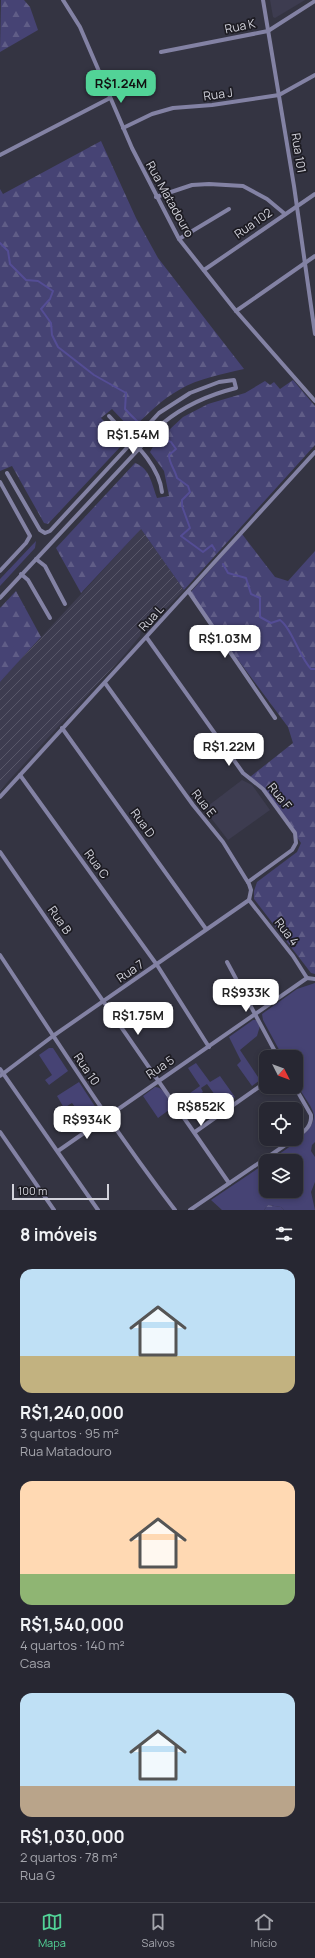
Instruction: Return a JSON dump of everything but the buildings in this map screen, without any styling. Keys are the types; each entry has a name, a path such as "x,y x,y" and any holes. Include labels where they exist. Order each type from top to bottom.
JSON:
{"street":[{"name":"Rua Matadouro","path":"62,0 80,27 123,128 156,197 179,239 236,311 315,401"},
{"name":"Rua 101","path":"263,0 297,206 315,334"},
{"name":"Rua K","path":"161,52 268,31 315,1"},
{"name":"Rua J","path":"123,128 152,114 173,108 212,105 279,95 315,75"},
{"path":"0,155 110,98"},
{"path":"156,197 192,185 209,184 243,186 267,199 284,214"},
{"name":"Rua 102","path":"204,270 315,194"},
{"path":"179,239 229,209"},
{"path":"236,311 315,256"},
{"path":"0,598 157,428 187,405 204,397 236,388 234,380 219,382 190,393 165,409 150,422 54,527 46,533 40,530 7,473"},
{"path":"109,416 139,449 157,472 162,492"},
{"name":"Rua L","path":"0,797 189,592 315,452"},
{"path":"0,482 30,536 26,543 0,571"},
{"path":"36,559 45,566 65,604"},
{"path":"21,574 28,580 50,618"},
{"path":"189,592 275,718"},
{"name":"Rua F","path":"147,638 243,773 263,789 294,833 296,843 292,850 248,882"},
{"name":"Rua E","path":"105,683 188,799 223,842 248,882 251,890 249,900"},
{"name":"Rua D","path":"62,728 206,930"},
{"name":"Rua C","path":"20,775 156,965 209,1046"},
{"name":"Rua B","path":"0,852 104,1000 229,1183"},
{"name":"Rua 7","path":"1,1073 249,900"},
{"name":"Rua 4","path":"249,900 293,956 307,978"},
{"name":"Rua 10","path":"0,955 107,1116 145,1171 175,1210"},
{"path":"227,962 274,1050"},
{"path":"307,978 315,979"},
{"name":"Rua 5","path":"58,1151 307,978"},
{"path":"1,1073 58,1151 98,1210"},
{"path":"195,1132 259,1087"},
{"path":"299,1094 311,1115 310,1126 303,1132"},
{"path":"0,1132 54,1210"},
{"path":"190,1210 283,1146"}],"shaded area":[{"path":"270,0 305,0 275,18 273,17"},
{"path":"141,529 184,590 149,626 144,626 141,629 140,636 125,654 0,790 0,682"},
{"path":"242,780 252,785 270,810 228,840 204,809"}],"green space":[{"path":"1,0 24,0 30,7 38,30 0,52"},
{"path":"101,141 136,218 158,258 244,369 211,377 187,386 161,402 134,427 130,428 112,409 101,418 122,439 122,445 48,524 44,523 12,466 0,471 0,189 3,194"},
{"path":"293,380 315,406 315,445 184,590 141,529 81,593 56,548 135,463 140,465 147,473 157,498 169,496 164,471 150,452 155,443 183,417 208,404 245,393 265,381 270,385 274,382 280,389"},
{"path":"242,534 275,577 288,581 315,551 315,974 311,973 254,899 254,891 257,882 297,852 301,843 262,788 250,777 293,743 288,727 189,594"},
{"path":"36,541 35,548 0,586 0,579"},
{"path":"16,591 41,637 0,682 0,608"},
{"path":"315,983 315,1142 312,1145 311,1151 315,1157 315,1182 311,1192 315,1210 284,1210 281,1207 268,1205 264,1210 222,1210 211,1200 259,1168 259,1198 303,1198 303,1154 279,1154 290,1146 303,1146 303,1136 313,1121 314,1115 302,1094 303,1050 279,1050 263,1020 262,1014 297,989"},
{"path":"253,1020 256,1020 260,1026 257,1036 240,1050 259,1078 259,1081 252,1086 237,1065 241,1061 229,1037"},
{"path":"49,1048 53,1048 68,1071 49,1085 45,1080 52,1075 39,1055"},
{"path":"196,1063 210,1082 220,1076 235,1097 223,1106 207,1084 201,1088 203,1092 184,1105 180,1100 200,1086 188,1068"},
{"path":"79,1082 100,1114 87,1123 72,1103 64,1108 57,1096"},
{"path":"155,1087 164,1091 173,1107 158,1118 143,1096"},
{"path":"268,1205 281,1207 284,1210 264,1210"}],"waterway":[{"path":"0,243 8,251 10,264 26,280 38,281 53,291 50,299 41,309 51,323 52,335 58,347 94,375 126,393 125,409 146,429 171,442 176,449 169,455 170,461 177,478 188,486 190,492 182,500 182,506 190,528 181,536 203,552 212,545 215,550"},
{"path":"223,564 228,573 246,578 251,594 260,598 260,617 271,623 280,620 288,629 307,664 311,669 315,669"}]}
